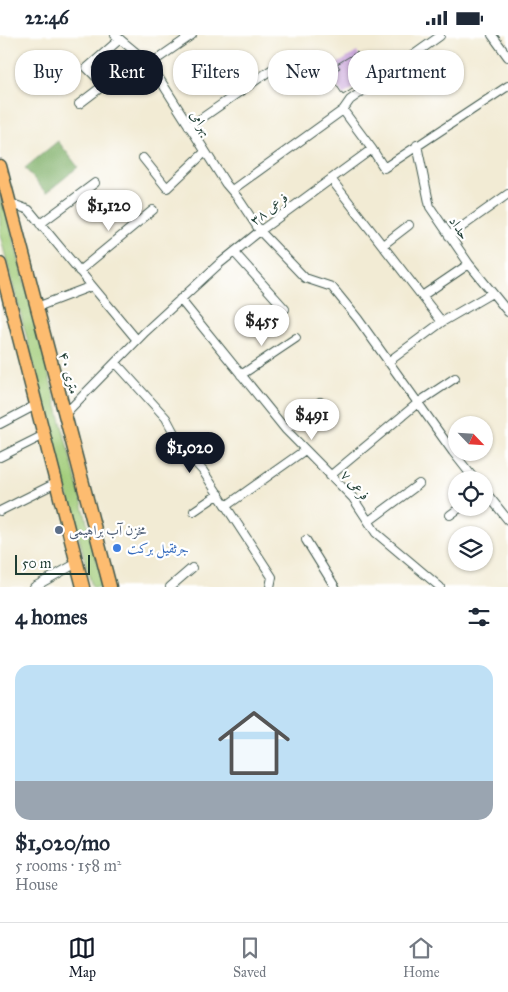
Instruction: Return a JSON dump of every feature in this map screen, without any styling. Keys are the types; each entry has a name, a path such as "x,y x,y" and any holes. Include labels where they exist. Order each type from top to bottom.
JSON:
{"main road":[{"name":"۴۰ متری","path":"0,166 110,587"},
{"path":"0,186 10,203"},
{"path":"0,264 4,292 44,435 82,587"}],"street":[{"path":"163,55 192,35"},
{"path":"492,35 508,57"},
{"path":"232,190 343,110 350,100 440,36"},
{"path":"79,104 104,85 87,68 117,37"},
{"name":"بهرامی","path":"117,37 133,50"},
{"path":"189,127 268,72"},
{"name":"بهرامی","path":"163,85 205,152 260,231 305,279 332,287 358,319 468,471"},
{"path":"343,110 384,168 508,86"},
{"name":"حداد","path":"417,145 430,207 469,264 508,312"},
{"name":"فرعی ۳۸","path":"65,414 137,340 234,252 372,149"},
{"path":"143,158 167,188 205,152"},
{"path":"332,179 442,322"},
{"path":"40,224 95,183"},
{"path":"449,235 508,194"},
{"path":"10,203 29,210 137,340"},
{"path":"80,271 153,210"},
{"path":"383,245 410,225"},
{"path":"234,252 285,309"},
{"path":"422,296 469,264"},
{"path":"37,307 92,286"},
{"path":"388,362 442,322 492,293"},
{"name":"فرعی ۷","path":"180,299 286,430 352,498 376,533 440,587"},
{"path":"241,375 296,338"},
{"path":"116,363 166,418 182,448 203,471 219,494 272,577 270,587"},
{"path":"330,475 419,402 455,378"},
{"path":"286,430 320,402"},
{"path":"0,424 36,405"},
{"path":"0,457 44,435"},
{"path":"226,506 305,450"},
{"path":"0,511 56,483"},
{"path":"368,521 419,484"},
{"path":"194,511 219,494"},
{"path":"493,502 508,520"},
{"path":"306,541 335,587"},
{"path":"34,587 77,563"},
{"path":"170,587 192,568"}],"green space":[{"path":"58,141 78,167 46,193 25,168"},
{"path":"0,197 7,215 104,587 92,587 0,235"}],"building":[{"path":"348,57 348,92 343,95 338,88 338,69 340,68 338,63"}],"place":[{"name":"مخزن آب براهیمی","path":"59,530"},
{"name":"جرثقیل برکت","path":"117,548"}]}
